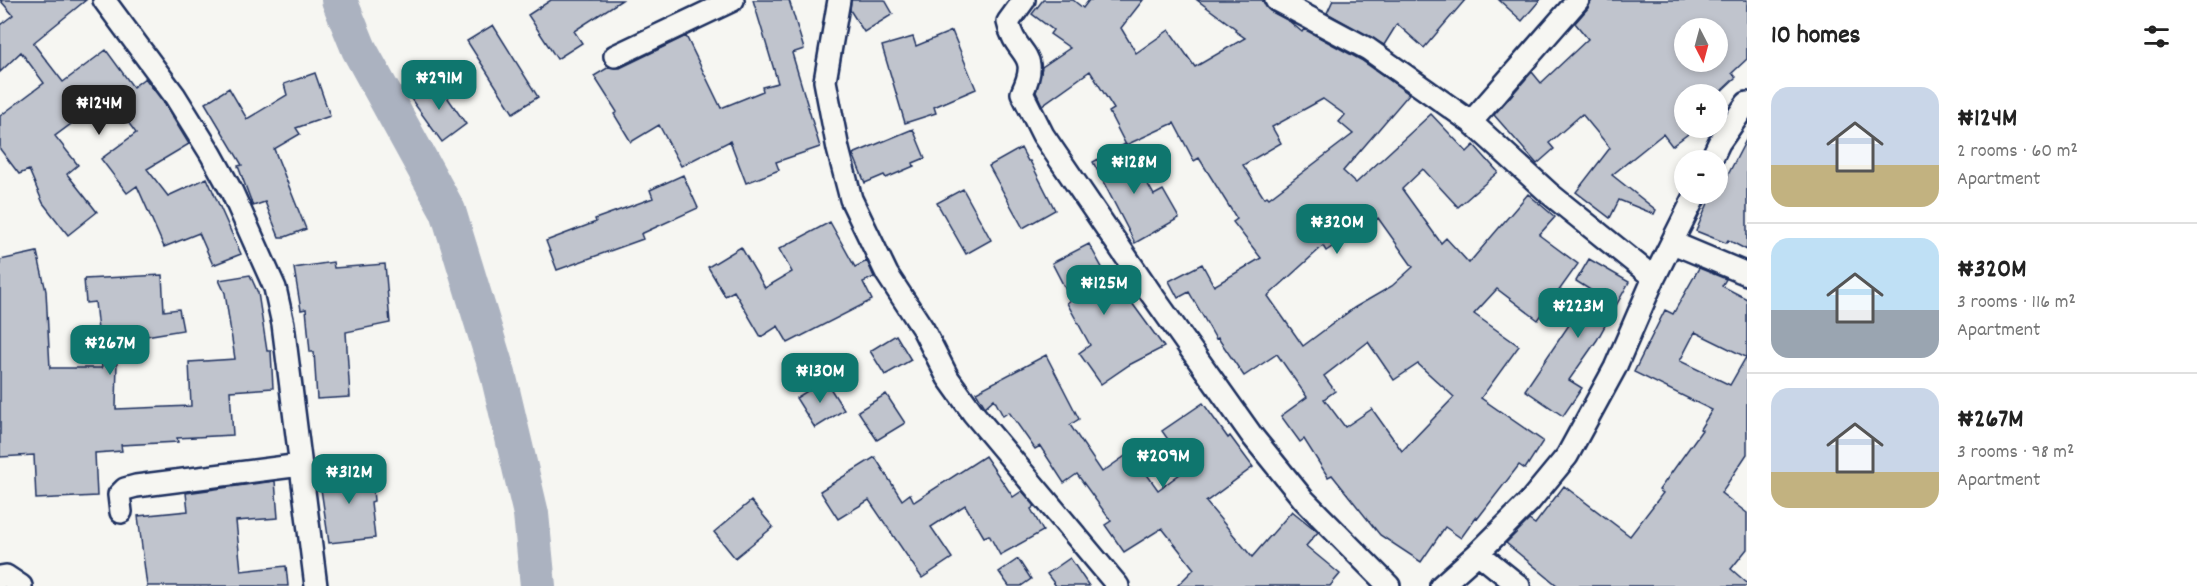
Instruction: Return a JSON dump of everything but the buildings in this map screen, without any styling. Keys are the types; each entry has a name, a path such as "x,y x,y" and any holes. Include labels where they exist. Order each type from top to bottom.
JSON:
{"street":[{"path":"104,0 176,96 211,154 232,192 275,288 283,324 316,586"},
{"path":"615,56 733,0"},
{"path":"839,0 825,81 838,149 851,199 882,263 923,329 948,378 974,413 1118,586"},
{"path":"1024,0 1008,22 1011,35 1028,57 1031,70 1022,93 1043,135 1253,437 1304,500 1389,586"},
{"path":"1276,0 1368,49 1471,122 1550,194 1654,278"},
{"path":"1471,122 1578,0"},
{"path":"1716,150 1747,103"},
{"path":"1441,586 1478,553 1529,501 1567,456 1615,368 1654,278 1691,204"},
{"path":"1673,243 1747,274"},
{"path":"121,512 119,495 125,489 136,486 301,465"},
{"path":"1478,553 1519,586"},
{"path":"0,577 6,576 21,586"}],"waterway":[{"path":"339,0 359,49 448,211 498,374 531,514 538,586"}]}
